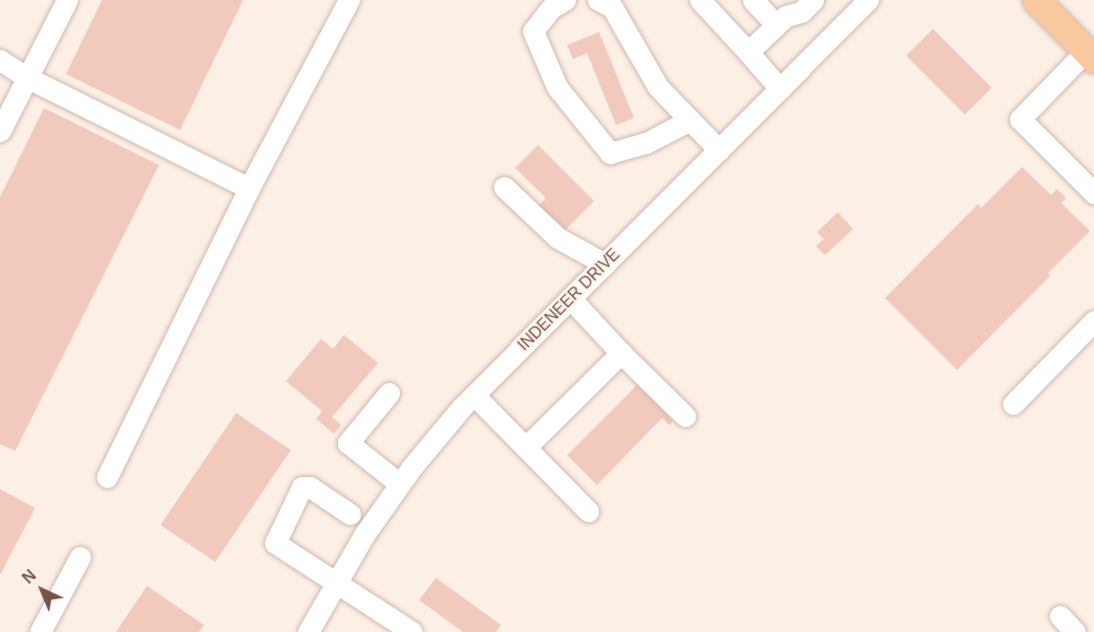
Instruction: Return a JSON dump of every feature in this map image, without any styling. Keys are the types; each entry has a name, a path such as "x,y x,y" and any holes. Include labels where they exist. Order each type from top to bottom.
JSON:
{"main road":[{"path":"1036,0 1090,55"}],"street":[{"path":"0,131 67,0"},
{"path":"107,477 249,188 349,0"},
{"path":"565,0 551,8 533,31 557,87 610,153 646,143 690,120"},
{"path":"598,0 612,7 657,87 719,150"},
{"path":"700,0 780,89"},
{"path":"753,0 776,25"},
{"path":"748,52 786,16 801,12 813,0"},
{"name":"INDENEER DRIVE","path":"308,632 364,535 400,484 474,395 868,0"},
{"path":"1090,55 1020,119 1094,194"},
{"path":"0,60 28,78 249,188"},
{"path":"504,187 558,238 605,264"},
{"path":"570,298 621,353 685,416"},
{"path":"1012,404 1094,321"},
{"path":"526,447 621,353"},
{"path":"389,393 348,443 400,484"},
{"path":"474,395 588,511"},
{"path":"350,514 310,487 302,487 275,543 412,632"},
{"path":"40,632 80,557"},
{"path":"1060,616 1075,632"}],"building":[{"path":"102,0 243,0 180,130 66,74"},
{"path":"933,29 992,88 965,115 906,56"},
{"path":"599,32 634,118 616,125 587,53 573,59 567,45"},
{"path":"44,108 159,165 15,451 0,444 0,197"},
{"path":"538,145 594,201 564,231 538,206 546,198 515,168"},
{"path":"1022,167 1051,195 1057,189 1066,198 1061,203 1090,231 1048,273 1050,276 957,370 885,298 978,204 981,208"},
{"path":"838,212 853,229 825,255 816,246 824,239 817,232"},
{"path":"344,335 378,363 332,417 341,425 334,434 316,419 322,411 286,381 321,339 333,349"},
{"path":"637,385 673,421 669,425 662,418 597,485 567,455"},
{"path":"236,413 291,450 215,562 161,525"},
{"path":"0,489 35,508 0,575"},
{"path":"436,578 501,625 496,632 463,632 419,600"},
{"path":"147,586 204,625 199,632 116,632"}]}
